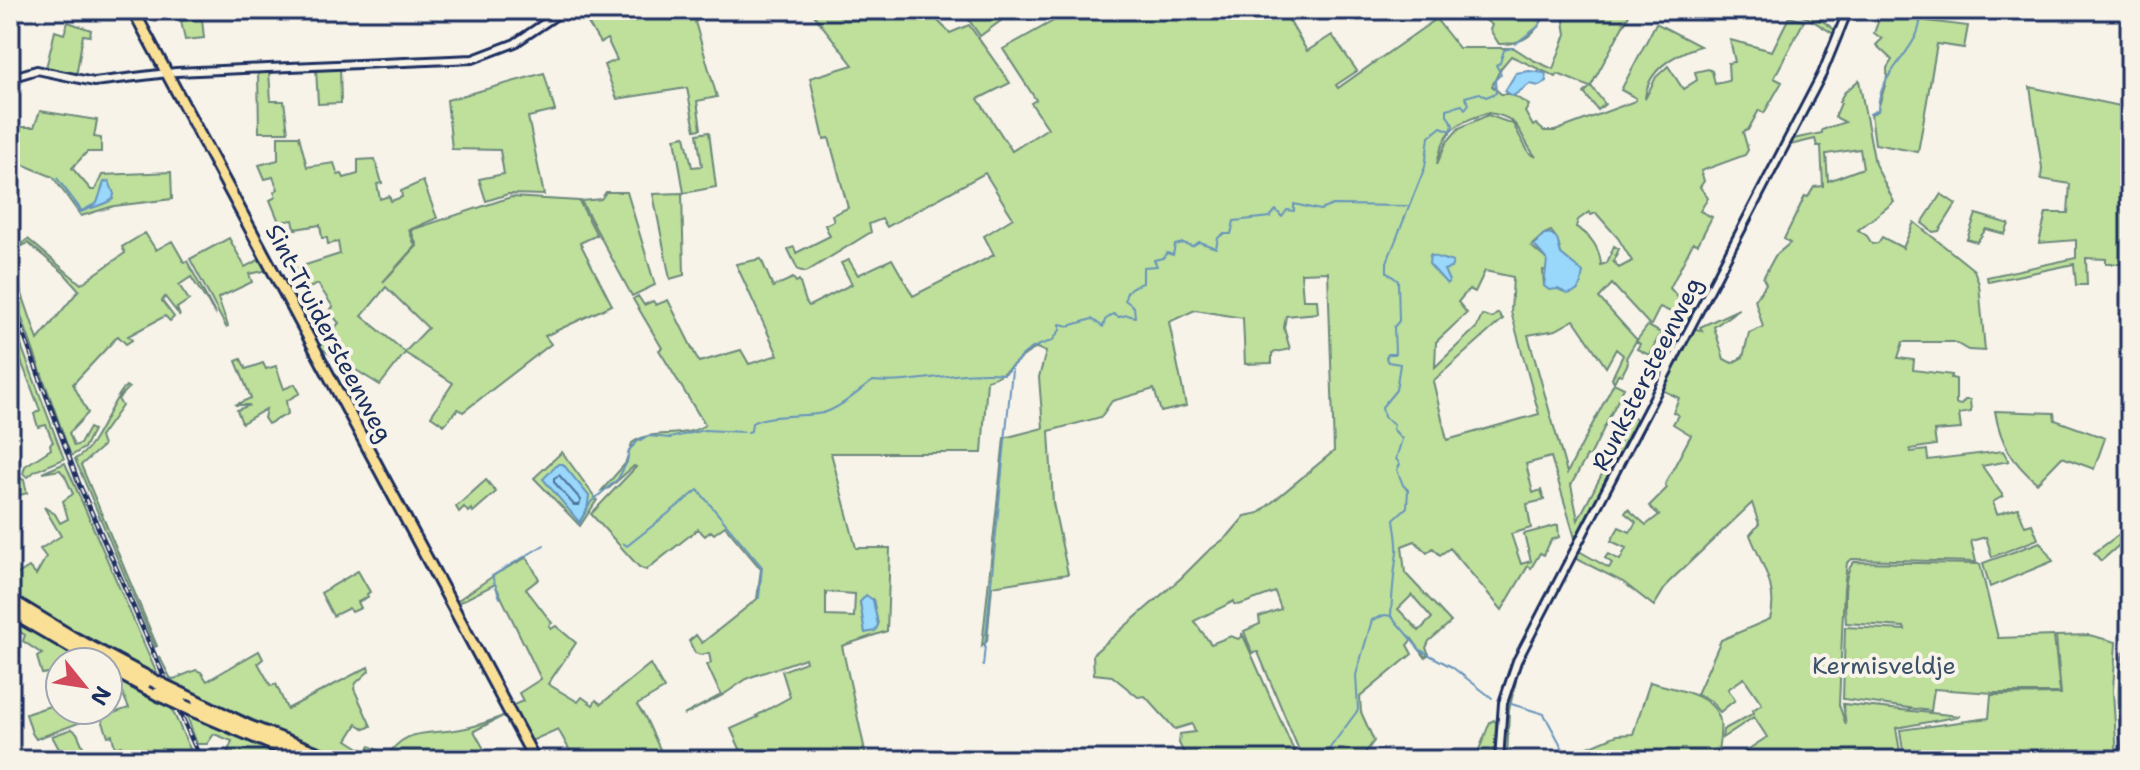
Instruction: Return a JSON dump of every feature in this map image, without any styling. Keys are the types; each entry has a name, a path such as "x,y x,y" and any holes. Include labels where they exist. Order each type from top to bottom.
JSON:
{"highway":[{"path":"10,600 152,680 249,727 335,760"},
{"path":"10,611 70,646"},
{"path":"124,676 190,709 310,760"}],"main road":[{"name":"Sint-Truidersteenweg","path":"133,10 534,760"}],"street":[{"path":"10,78 37,70 94,82 167,73 473,59 515,43 564,10"},
{"name":"Runkstersteenweg","path":"1499,760 1503,703 1517,661 1822,74 1848,10"}],"green space":[{"path":"580,10 625,10 634,22 639,19 636,10 694,10 699,19 695,22 717,97 697,101 701,129 695,130 687,88 617,99 604,65 617,60 607,39 600,43"},
{"path":"810,10 927,10 950,33 969,25 1010,83 978,99 1012,151 1048,128 1031,103 1036,100 1003,49 1073,10 1283,10 1307,51 1332,35 1357,71 1336,85 1338,88 1436,19 1459,48 1514,48 1553,69 1566,34 1565,10 1631,11 1591,86 1605,104 1598,110 1584,93 1590,87 1558,74 1556,77 1511,56 1501,68 1492,86 1501,94 1511,94 1529,105 1525,112 1533,126 1536,124 1544,131 1555,131 1635,101 1636,98 1621,90 1656,23 1700,46 1672,59 1656,72 1645,99 1656,77 1668,66 1683,89 1697,80 1695,72 1708,69 1712,71 1715,84 1729,81 1728,63 1735,62 1730,40 1772,51 1789,17 1804,21 1774,78 1782,82 1764,113 1759,110 1748,130 1743,132 1748,150 1745,155 1701,171 1704,181 1700,187 1708,198 1700,211 1712,217 1698,244 1693,243 1670,288 1680,300 1695,309 1688,320 1660,307 1650,327 1661,333 1649,355 1637,349 1640,344 1636,341 1626,358 1628,363 1622,375 1618,374 1614,382 1612,378 1623,355 1616,349 1606,367 1574,320 1556,330 1528,335 1567,473 1614,383 1624,388 1590,456 1587,456 1571,485 1578,520 1632,417 1638,420 1575,538 1551,457 1526,464 1533,493 1541,490 1544,500 1527,504 1531,528 1511,534 1521,564 1531,561 1524,534 1558,525 1559,537 1551,540 1544,555 1540,553 1531,568 1528,566 1502,610 1450,548 1440,555 1433,548 1427,553 1415,541 1402,546 1405,573 1451,622 1429,641 1426,648 1429,654 1425,657 1412,639 1407,645 1412,654 1360,697 1361,712 1374,741 1360,760 1303,760 1258,652 1252,653 1244,631 1260,624 1259,617 1281,609 1275,592 1239,605 1234,601 1194,621 1211,644 1231,636 1238,639 1242,633 1298,760 1187,760 1179,743 1180,734 1195,732 1192,724 1175,729 1145,696 1138,697 1112,676 1094,674 1093,654 1228,536 1245,516 1259,513 1334,451 1328,272 1301,273 1303,300 1317,300 1318,313 1286,316 1284,328 1290,349 1272,353 1272,363 1245,364 1243,318 1195,310 1169,322 1186,406 1161,412 1154,389 1112,401 1101,417 1049,431 1053,503 1068,574 992,586 987,641 982,646 1004,438 1043,428 1039,377 1046,352 1037,348 995,378 987,380 982,453 831,453 856,548 890,548 887,631 842,646 867,760 745,760 731,729 790,697 782,671 806,662 805,658 748,678 723,695 684,715 721,695 707,665 711,663 709,653 695,653 689,641 696,635 702,643 757,599 761,569 725,526 705,536 698,529 646,570 639,567 591,514 636,467 602,490 625,464 632,443 640,438 695,430 705,425 659,350 662,348 633,299 638,296 644,305 653,301 656,305 668,300 699,362 741,350 749,364 778,355 736,264 761,259 773,287 793,278 796,282 799,280 809,306 852,284 841,263 849,260 858,275 892,259 913,296 994,255 984,236 1013,218 985,173 887,227 882,219 869,224 871,232 806,272 798,270 788,249 794,247 796,253 830,236 825,225 834,221 832,215 848,208 829,138 824,139 810,78 853,65","holes":["1488,113 1508,119 1514,123 1536,157 1529,153 1513,124 1488,115 1459,128 1446,143 1437,164 1447,136 1467,120","1589,212 1591,215 1596,213 1618,238 1632,261 1619,268 1613,261 1619,249 1614,246 1607,263 1601,265 1594,243 1576,227 1578,220","1551,231 1561,254 1582,272 1558,289 1544,286 1543,270 1547,271 1547,260 1531,246","1485,271 1513,277 1511,312 1539,414 1447,440 1433,381 1503,319 1498,313 1492,318 1482,315 1477,327 1435,367 1436,342 1467,313 1458,302 1469,289 1475,292","1612,284 1649,324 1637,340 1599,298","826,592 855,594 854,617 826,616","1412,595 1432,618 1419,631 1398,609","873,599 878,625 865,632 860,602"]},
{"path":"962,10 1012,10 1013,12 980,36"},
{"path":"1480,10 1548,10 1529,36 1516,42 1499,44 1490,30 1492,25 1477,14"},
{"path":"1783,10 1811,14 1835,30 1844,10 1834,34 1808,18"},
{"path":"1871,10 1929,10 1927,21 1968,26 1964,48 1937,44 1918,152 1875,144 1871,114 1878,111 1887,68 1892,60 1876,45 1882,39 1874,33 1881,14"},
{"path":"202,19 204,38 185,40 181,21"},
{"path":"68,22 91,30 90,36 83,35 76,77 46,68 55,31 64,34"},
{"path":"340,67 341,103 318,104 316,69"},
{"path":"258,72 269,72 271,101 284,101 288,132 259,132"},
{"path":"544,73 555,111 528,117 544,195 508,194 486,201 479,179 504,174 500,150 452,149 447,100"},
{"path":"1859,80 1875,164 1894,202 1858,230 1872,244 1878,243 1882,237 1903,248 1914,222 1974,270 1979,284 1985,351 1968,350 1954,342 1903,342 1898,358 1914,360 1913,370 1952,375 1951,378 1956,379 1956,404 1970,400 1971,412 1959,414 1961,429 1934,431 1936,445 1910,449 1911,452 1927,450 1928,460 2003,451 2009,461 1982,466 2003,496 1993,502 1997,514 2018,508 2025,526 2032,524 2038,539 1992,557 1986,537 1971,541 1976,562 1852,559 1847,563 1839,705 1846,725 1843,704 1960,716 1896,728 1901,758 1904,758 1900,730 1989,718 1991,695 2061,694 2056,636 2089,635 2116,642 2113,690 2117,760 1940,760 1938,752 1906,760 1732,760 1767,737 1754,717 1722,738 1723,730 1754,713 1753,710 1762,704 1744,678 1728,689 1735,700 1720,712 1711,701 1697,694 1721,640 1770,619 1771,587 1750,535 1759,524 1752,503 1668,583 1654,606 1623,582 1575,558 1579,551 1609,568 1612,563 1605,558 1608,554 1620,560 1626,548 1611,541 1619,527 1630,532 1636,522 1625,513 1628,509 1646,525 1659,515 1649,506 1667,488 1665,484 1691,435 1673,424 1678,415 1673,412 1679,398 1662,390 1694,328 1702,331 1700,327 1739,309 1714,327 1724,359 1732,363 1743,357 1749,333 1763,327 1755,300 1766,284 1763,278 1775,256 1790,243 1784,239 1805,196 1808,197 1814,187 1823,186 1821,146 1817,146 1815,139 1790,145 1793,139 1822,133 1822,130 1845,122 1835,117 1844,93","holes":["1860,149 1863,168 1828,181 1826,154"]},
{"path":"2030,87 2130,108 2130,264 2106,264 2106,259 2086,258 2087,285 2076,285 2074,264 1988,282 1987,277 2076,258 2076,240 2039,243 2046,213 2068,213 2070,184 2041,179"},
{"path":"40,111 97,120 94,137 101,138 101,152 87,152 72,168 91,190 95,190 102,175 171,172 172,199 114,206 81,216 53,177 10,159 10,127 34,127"},
{"path":"709,132 716,187 684,193 675,138 685,136 692,167 702,166 697,134"},
{"path":"278,136 299,136 307,167 334,163 338,175 342,174 344,178 358,174 358,160 375,159 382,183 377,184 380,199 389,196 391,201 402,197 401,191 423,181 437,218 409,230 415,246 383,282 417,246 411,230 511,197 579,201 597,235 580,243 612,305 545,336 551,344 463,412 458,409 444,425 431,416 453,383 405,353 380,385 319,347 339,323 329,311 333,307 318,284 307,289 296,268 340,254 338,242 328,244 327,238 322,238 320,225 295,229 293,220 279,222 270,200 276,197 274,192 278,189 273,177 265,179 259,165 278,160","holes":["386,287 428,328 405,352 362,316"]},
{"path":"606,192 627,192 655,285 632,296 581,201 601,199"},
{"path":"682,193 684,275 670,279 653,194"},
{"path":"1941,194 1956,204 1939,231 1933,232 1922,223"},
{"path":"1976,214 2009,224 2005,234 1986,229 1977,242 1967,239"},
{"path":"145,233 156,250 172,241 184,262 187,261 216,315 191,277 179,285 189,300 177,308 180,316 165,297 162,301 174,317 170,321 165,316 128,336 132,340 126,344 118,336 73,384 88,413 69,433 74,446 80,444 89,428 93,430 84,448 71,456 10,285 10,259 38,340 79,290 28,243 10,252 28,239 81,284 125,253 122,247"},
{"path":"229,238 245,267 262,258 269,270 249,274 252,282 218,298 226,327 190,259"},
{"path":"10,316 64,459 28,477 23,474 25,466 51,449 53,442 46,425 38,427 34,414 40,410 10,332"},
{"path":"241,359 246,369 263,363 266,369 276,366 284,389 295,384 300,393 286,401 288,414 268,424 264,418 266,409 242,423 237,410 250,405 235,405 251,398 236,361"},
{"path":"126,386 129,388 118,399 122,406 100,437 103,446 81,465 155,647 75,459 90,446 119,394"},
{"path":"1995,411 2054,413 2055,420 2105,438 2094,469 2062,457 2037,483 2009,452"},
{"path":"562,452 597,500 580,526 534,478"},
{"path":"65,463 157,677 124,660 124,646 97,646 10,594 10,579 29,567 36,575 46,557 40,549 61,536 44,507 55,514 60,523 68,519 63,501 73,494 65,476 60,470 42,473"},
{"path":"10,477 24,480 27,493 10,498"},
{"path":"486,480 496,492 473,512 471,509 468,512 464,507 459,512 456,507"},
{"path":"2121,533 2125,540 2101,561 2094,553"},
{"path":"2040,542 2053,561 1990,587 1983,563"},
{"path":"527,557 539,579 526,589 552,623 549,625 551,629 556,626 576,643 548,684 578,702 582,697 593,705 596,700 601,704 650,664 664,689 637,705 665,760 575,760 558,729 529,742 511,706 523,701 519,693 541,679 495,584 455,602"},
{"name":"Kermisveldje","path":"1854,562 1980,564 1998,638 2054,636 2060,693 1934,689 1931,711 1843,699 1845,627 1905,630 1904,627 1846,623 1846,582"},
{"path":"358,571 370,592 368,597 358,602 361,608 352,612 349,608 333,616 321,593"},
{"path":"10,616 63,646 44,646 44,674 37,657 42,654 23,641 25,635 10,626"},
{"path":"2127,649 2130,652 2130,760 2123,760 2119,684"},
{"path":"259,651 263,659 258,663 271,686 276,684 287,709 368,667 369,671 354,689 371,726 365,729 357,724 347,740 366,752 370,746 379,751 375,757 367,753 374,760 353,760 308,744 174,685 170,678 196,670 207,681"},
{"path":"124,680 170,705 195,760 126,760 121,746 115,748 112,735 108,736 104,726 124,726 124,710 129,708 124,697"},
{"path":"1512,680 1516,681 1509,710 1507,760 1502,760 1504,713"},
{"path":"1650,682 1691,694 1710,704 1720,721 1717,760 1570,760 1569,755 1617,735 1633,734"},
{"path":"44,708 44,726 71,726 36,739 26,714"},
{"path":"186,713 302,760 243,760 227,754 232,741 214,734 207,744 197,744"},
{"path":"503,716 474,731 490,760 385,760 399,743 415,735 468,728"},
{"path":"1494,720 1494,760 1475,760 1490,722"},
{"path":"72,729 77,733 89,760 65,760 52,736"}],"water":[{"path":"1516,73 1545,73 1547,81 1539,86 1530,84 1513,96 1505,91"},
{"path":"57,178 82,211 97,203 104,182 109,181 113,199 81,212"},
{"path":"1544,234 1551,234 1557,239 1561,254 1583,272 1577,291 1568,294 1544,286 1547,260 1534,245"},
{"path":"1430,255 1453,262 1451,268 1444,270 1449,281 1447,284 1429,264"},
{"path":"558,464 563,464 589,496 587,510 579,522 543,479"},
{"path":"866,595 873,600 878,625 875,631 865,633 860,602"}],"waterway":[{"path":"1515,44 1539,26 1547,10"},
{"path":"1870,114 1878,110 1882,89 1916,36 1922,10"},
{"path":"1321,760 1358,710 1356,675 1372,620 1391,616 1397,548 1394,519 1407,507 1408,490 1397,470 1400,464 1396,459 1402,439 1393,429 1394,424 1384,417 1382,407 1396,390 1400,364 1388,362 1386,358 1388,354 1395,354 1394,327 1399,321 1398,281 1387,272 1387,262 1425,167 1429,137 1441,127 1451,131 1453,125 1447,109 1462,105 1465,109 1469,104 1465,97 1480,93 1486,97 1496,93 1495,80 1501,74 1496,65 1500,63 1504,50 1512,48"},
{"path":"748,432 752,423 759,420 830,411 873,381 1004,374 1029,350 1052,341 1060,330 1060,324 1069,326 1092,319 1103,327 1105,320 1113,314 1135,317 1134,307 1125,300 1130,288 1143,283 1143,267 1157,266 1154,260 1163,258 1167,253 1173,255 1175,245 1183,243 1192,246 1199,242 1216,248 1218,238 1231,234 1234,221 1270,217 1276,210 1282,217 1287,210 1294,211 1294,204 1320,210 1333,205 1410,206"},
{"path":"983,666 1012,370"},
{"path":"579,524 591,502 618,479 629,450 638,441 649,436 670,438 704,430 744,432"},
{"path":"623,543 627,546 698,490 762,567 759,598"},
{"path":"500,598 492,576 544,545"},
{"path":"1392,617 1420,650 1452,667 1492,698"},
{"path":"1508,703 1544,714 1569,760"}],"railway":[{"path":"10,297 79,484 201,760"}]}
